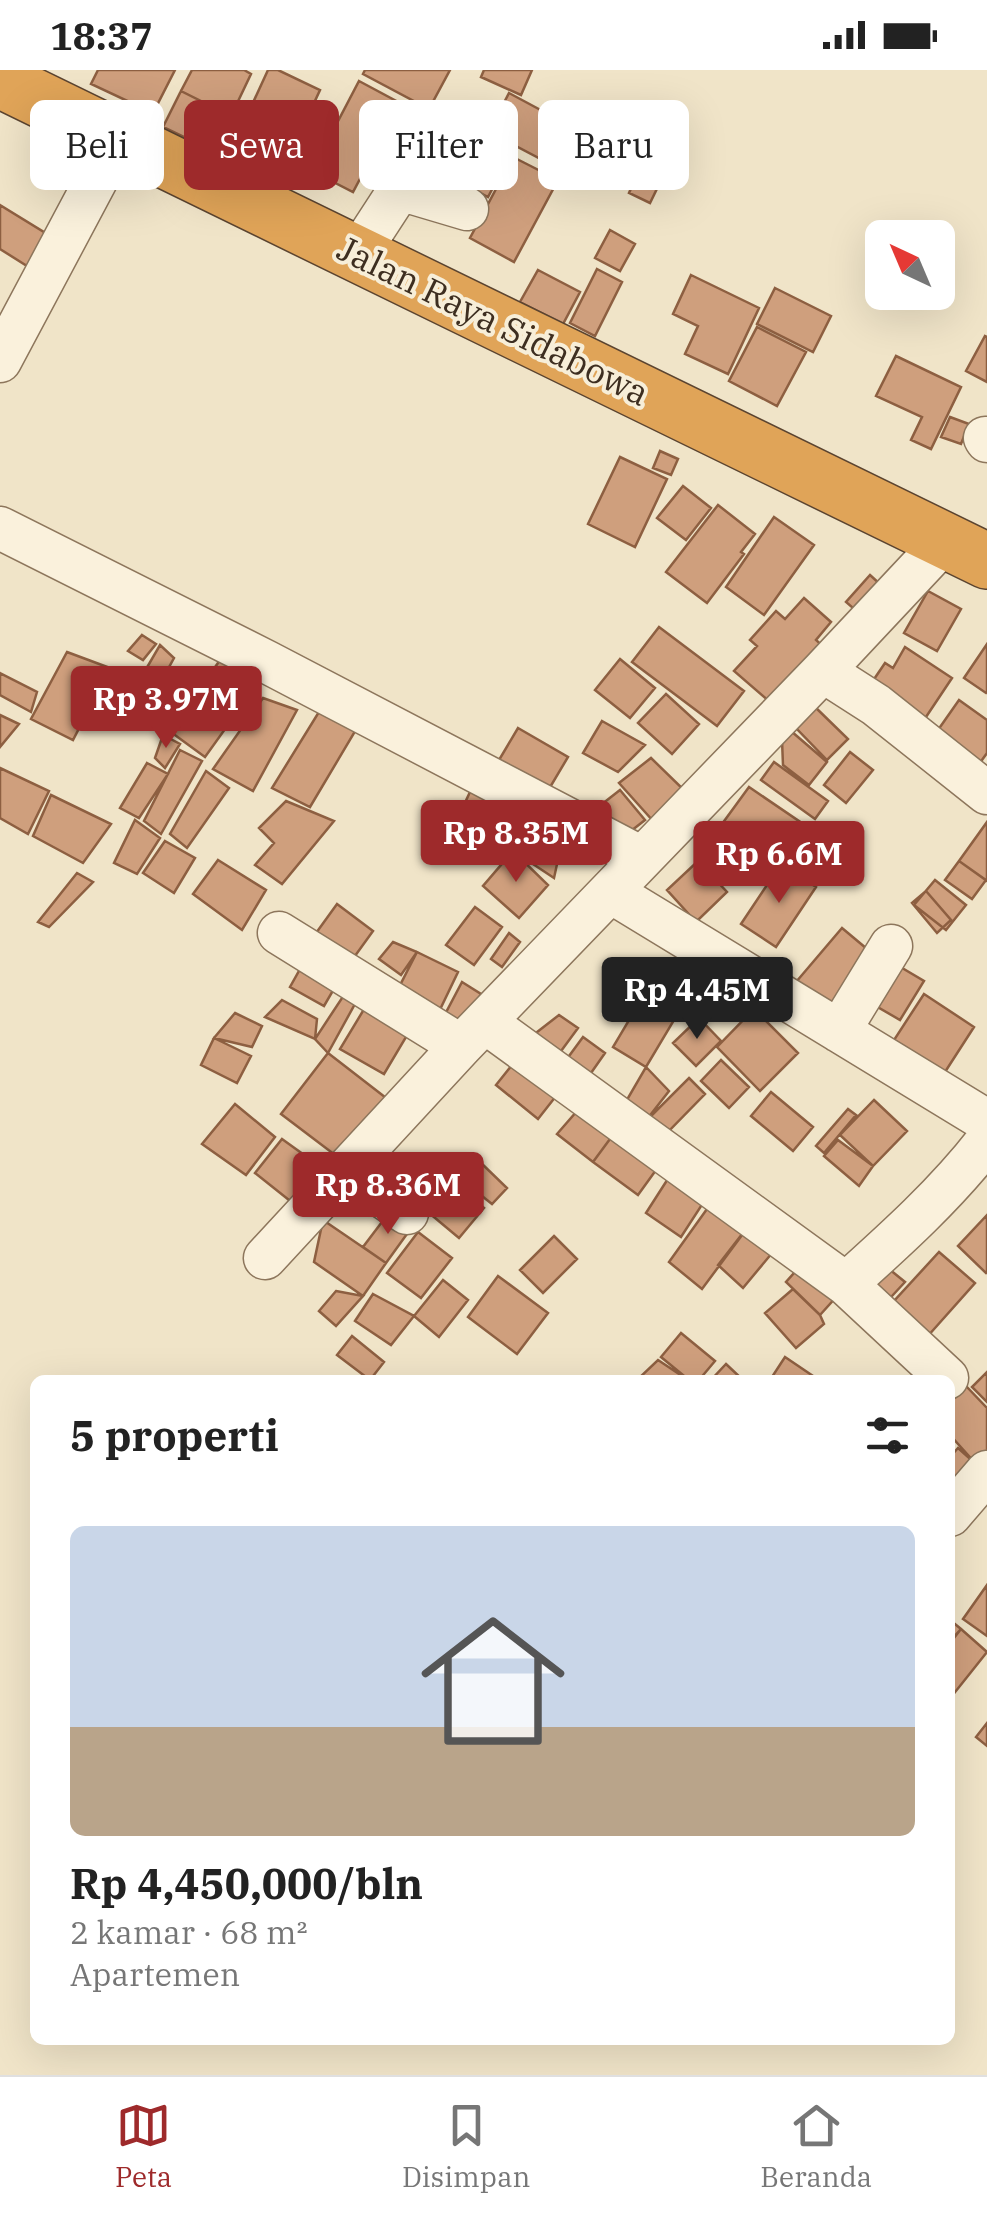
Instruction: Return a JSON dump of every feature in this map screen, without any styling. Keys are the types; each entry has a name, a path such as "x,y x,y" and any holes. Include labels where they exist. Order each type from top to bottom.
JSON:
{"highway":[{"name":"Jalan Raya Sidabowa","path":"0,80 41,100"},
{"name":"Jalan Raya Sidabowa","path":"164,161 974,548"}],"street":[{"path":"0,361 90,190"},
{"path":"357,255 402,190 467,209"},
{"path":"0,528 642,858"},
{"path":"264,1258 473,1034 823,671 974,548"},
{"path":"823,671 876,705 987,793"},
{"path":"611,892 987,1121"},
{"path":"279,933 473,1034 846,1284 944,1375"},
{"path":"839,1031 891,946"},
{"path":"846,1284 904,1232 987,1141"},
{"path":"345,1171 407,1213"},
{"path":"955,1509 987,1472"}],"building":[{"path":"98,70 175,70 160,100 125,100 91,84"},
{"path":"192,70 244,70 251,74 239,100 199,100 181,91"},
{"path":"268,70 278,70 320,90 315,100 254,100"},
{"path":"365,70 450,70 434,100 412,100 363,74"},
{"path":"484,70 532,70 521,95 481,77"},
{"path":"359,81 394,100 359,100 359,181 353,192 339,185 339,119"},
{"path":"181,91 199,100 184,100 184,137 164,125"},
{"path":"509,93 538,109 538,158 518,147 518,100 505,100"},
{"path":"518,160 538,170 538,190 553,190 514,262 470,238 495,190 518,190"},
{"path":"630,190 656,190 650,203 629,193"},
{"path":"0,205 47,234 27,266 0,249"},
{"path":"610,230 635,244 620,271 595,258"},
{"path":"597,269 622,282 595,336 570,323"},
{"path":"538,270 580,292 563,324 520,302"},
{"path":"691,275 759,308 728,374 685,354 698,326 673,314"},
{"path":"775,288 831,316 813,352 757,324"},
{"path":"757,327 806,352 777,406 729,381"},
{"path":"987,337 987,382 966,371"},
{"path":"896,356 961,387 931,449 911,440 922,417 876,396"},
{"path":"950,417 969,424 961,444 941,437"},
{"path":"660,451 678,459 671,475 653,468"},
{"path":"620,457 667,479 635,547 588,524"},
{"path":"683,486 711,508 686,540 657,518"},
{"path":"718,505 755,534 707,603 666,572"},
{"path":"774,517 814,545 764,615 726,587"},
{"path":"870,575 891,594 868,621 846,602"},
{"path":"928,591 961,609 937,651 904,633"},
{"path":"804,598 831,622 816,640 829,652 778,709 734,671 757,646 750,640 776,611 785,619"},
{"path":"659,627 744,691 717,726 632,662"},
{"path":"142,635 156,644 143,660 128,651"},
{"path":"987,644 987,692 986,693 964,678"},
{"path":"160,645 174,658 168,669 179,675 162,713 128,700"},
{"path":"905,647 952,678 918,729 864,694 885,663 893,668"},
{"path":"67,652 110,668 73,740 31,719"},
{"path":"620,659 655,688 630,718 595,690"},
{"path":"220,660 257,683 235,713 200,689"},
{"path":"0,673 37,692 31,712 0,695"},
{"path":"666,694 699,724 672,754 638,723"},
{"path":"193,695 233,718 205,757 168,730"},
{"path":"263,698 297,710 253,791 213,769"},
{"path":"959,700 987,720 987,753 974,771 931,740"},
{"path":"813,705 848,739 827,760 794,726"},
{"path":"322,707 357,728 310,807 272,788"},
{"path":"0,715 19,724 0,747"},
{"path":"602,721 645,745 618,772 583,753"},
{"path":"518,728 568,757 549,789 499,760"},
{"path":"791,731 827,762 809,785 783,765 782,740"},
{"path":"163,735 180,744 165,768 155,758"},
{"path":"180,750 202,761 161,834 144,821"},
{"path":"850,752 873,770 846,803 824,785"},
{"path":"651,758 687,793 654,822 619,783"},
{"path":"774,762 828,801 815,819 761,780"},
{"path":"147,763 168,774 139,818 120,808"},
{"path":"0,768 49,791 28,834 0,818"},
{"path":"206,771 229,788 187,848 170,834"},
{"path":"477,777 518,797 498,841 456,822"},
{"path":"749,787 815,832 771,858 722,824"},
{"path":"620,790 645,820 622,838 597,808"},
{"path":"51,795 111,824 83,863 33,836"},
{"path":"286,801 334,821 282,884 255,865 274,843 259,828"},
{"path":"522,805 564,832 554,878 498,841"},
{"path":"135,820 160,838 137,874 114,863"},
{"path":"987,822 987,881 959,861"},
{"path":"165,841 195,858 174,893 143,873"},
{"path":"513,851 548,885 519,918 483,886"},
{"path":"218,860 266,890 242,930 193,894"},
{"path":"698,861 727,892 696,922 667,890"},
{"path":"959,861 986,880 972,899 945,880"},
{"path":"781,864 816,887 776,947 741,924"},
{"path":"77,873 93,882 49,927 38,922"},
{"path":"935,880 966,905 946,930 914,905"},
{"path":"926,891 951,920 937,933 912,903"},
{"path":"337,904 373,931 347,967 311,940"},
{"path":"475,907 502,927 474,965 446,945"},
{"path":"842,928 879,959 833,1013 796,982"},
{"path":"509,933 520,942 502,967 491,959"},
{"path":"393,942 417,952 401,975 379,959"},
{"path":"417,952 458,972 435,1020 393,999"},
{"path":"304,962 338,982 324,1006 290,987"},
{"path":"678,962 707,990 685,1013 656,985"},
{"path":"892,962 924,981 900,1020 869,1002"},
{"path":"462,982 481,994 461,1031 442,1020"},
{"path":"361,993 328,1053 315,1039 342,998"},
{"path":"924,994 974,1027 945,1072 894,1040"},
{"path":"644,995 677,1015 646,1067 613,1047"},
{"path":"282,1000 317,1019 315,1039 265,1017"},
{"path":"369,1001 412,1027 384,1074 340,1049"},
{"path":"754,1009 798,1053 760,1091 717,1047"},
{"path":"235,1013 262,1026 252,1047 214,1038"},
{"path":"559,1015 578,1028 553,1062 532,1036"},
{"path":"699,1018 721,1041 696,1066 673,1043"},
{"path":"583,1037 605,1053 584,1083 561,1067"},
{"path":"214,1038 251,1056 237,1083 201,1065"},
{"path":"529,1044 571,1077 538,1119 496,1085"},
{"path":"328,1053 390,1101 343,1161 281,1114"},
{"path":"721,1060 749,1087 729,1108 701,1081"},
{"path":"646,1067 669,1091 644,1123 621,1110"},
{"path":"689,1078 705,1094 661,1139 644,1123"},
{"path":"771,1092 813,1127 793,1151 751,1116"},
{"path":"591,1095 624,1120 593,1162 557,1134"},
{"path":"874,1100 907,1131 873,1166 840,1135"},
{"path":"235,1104 275,1137 246,1175 202,1144"},
{"path":"848,1109 856,1115 824,1153 816,1146"},
{"path":"624,1120 669,1152 638,1195 593,1162"},
{"path":"282,1139 325,1170 294,1204 255,1173"},
{"path":"838,1140 873,1166 859,1186 824,1156"},
{"path":"423,1157 484,1208 459,1238 398,1187"},
{"path":"479,1161 507,1188 492,1204 462,1180"},
{"path":"671,1174 707,1197 681,1237 646,1213"},
{"path":"712,1202 748,1227 702,1289 669,1262"},
{"path":"391,1210 412,1227 386,1263 363,1247"},
{"path":"987,1215 987,1272 986,1273 958,1246"},
{"path":"323,1220 386,1263 363,1296 314,1262"},
{"path":"753,1220 782,1241 743,1288 718,1265"},
{"path":"418,1232 452,1258 421,1298 387,1273"},
{"path":"554,1236 577,1259 543,1293 520,1270"},
{"path":"939,1252 975,1283 927,1337 894,1301"},
{"path":"811,1254 846,1286 820,1315 786,1282"},
{"path":"878,1260 905,1282 879,1310 853,1284"},
{"path":"498,1276 548,1313 517,1354 468,1317"},
{"path":"443,1280 468,1300 439,1337 414,1316"},
{"path":"793,1289 824,1324 796,1348 765,1313"},
{"path":"336,1291 363,1296 336,1326 319,1311"},
{"path":"373,1294 414,1316 391,1345 355,1321"},
{"path":"681,1333 715,1361 703,1375 683,1375 661,1357"},
{"path":"352,1336 384,1362 374,1375 363,1375 337,1355"},
{"path":"785,1357 812,1375 773,1375"},
{"path":"658,1360 680,1375 642,1375"},
{"path":"726,1364 738,1375 716,1375"},
{"path":"987,1372 987,1402 972,1387"},
{"path":"966,1386 987,1408 987,1456 977,1465 955,1441 955,1397"},
{"path":"958,1448 977,1465 955,1492"},
{"path":"987,1585 987,1636 963,1619"},
{"path":"961,1629 987,1652 955,1692 955,1637"},
{"path":"987,1723 987,1746 976,1737"}]}
